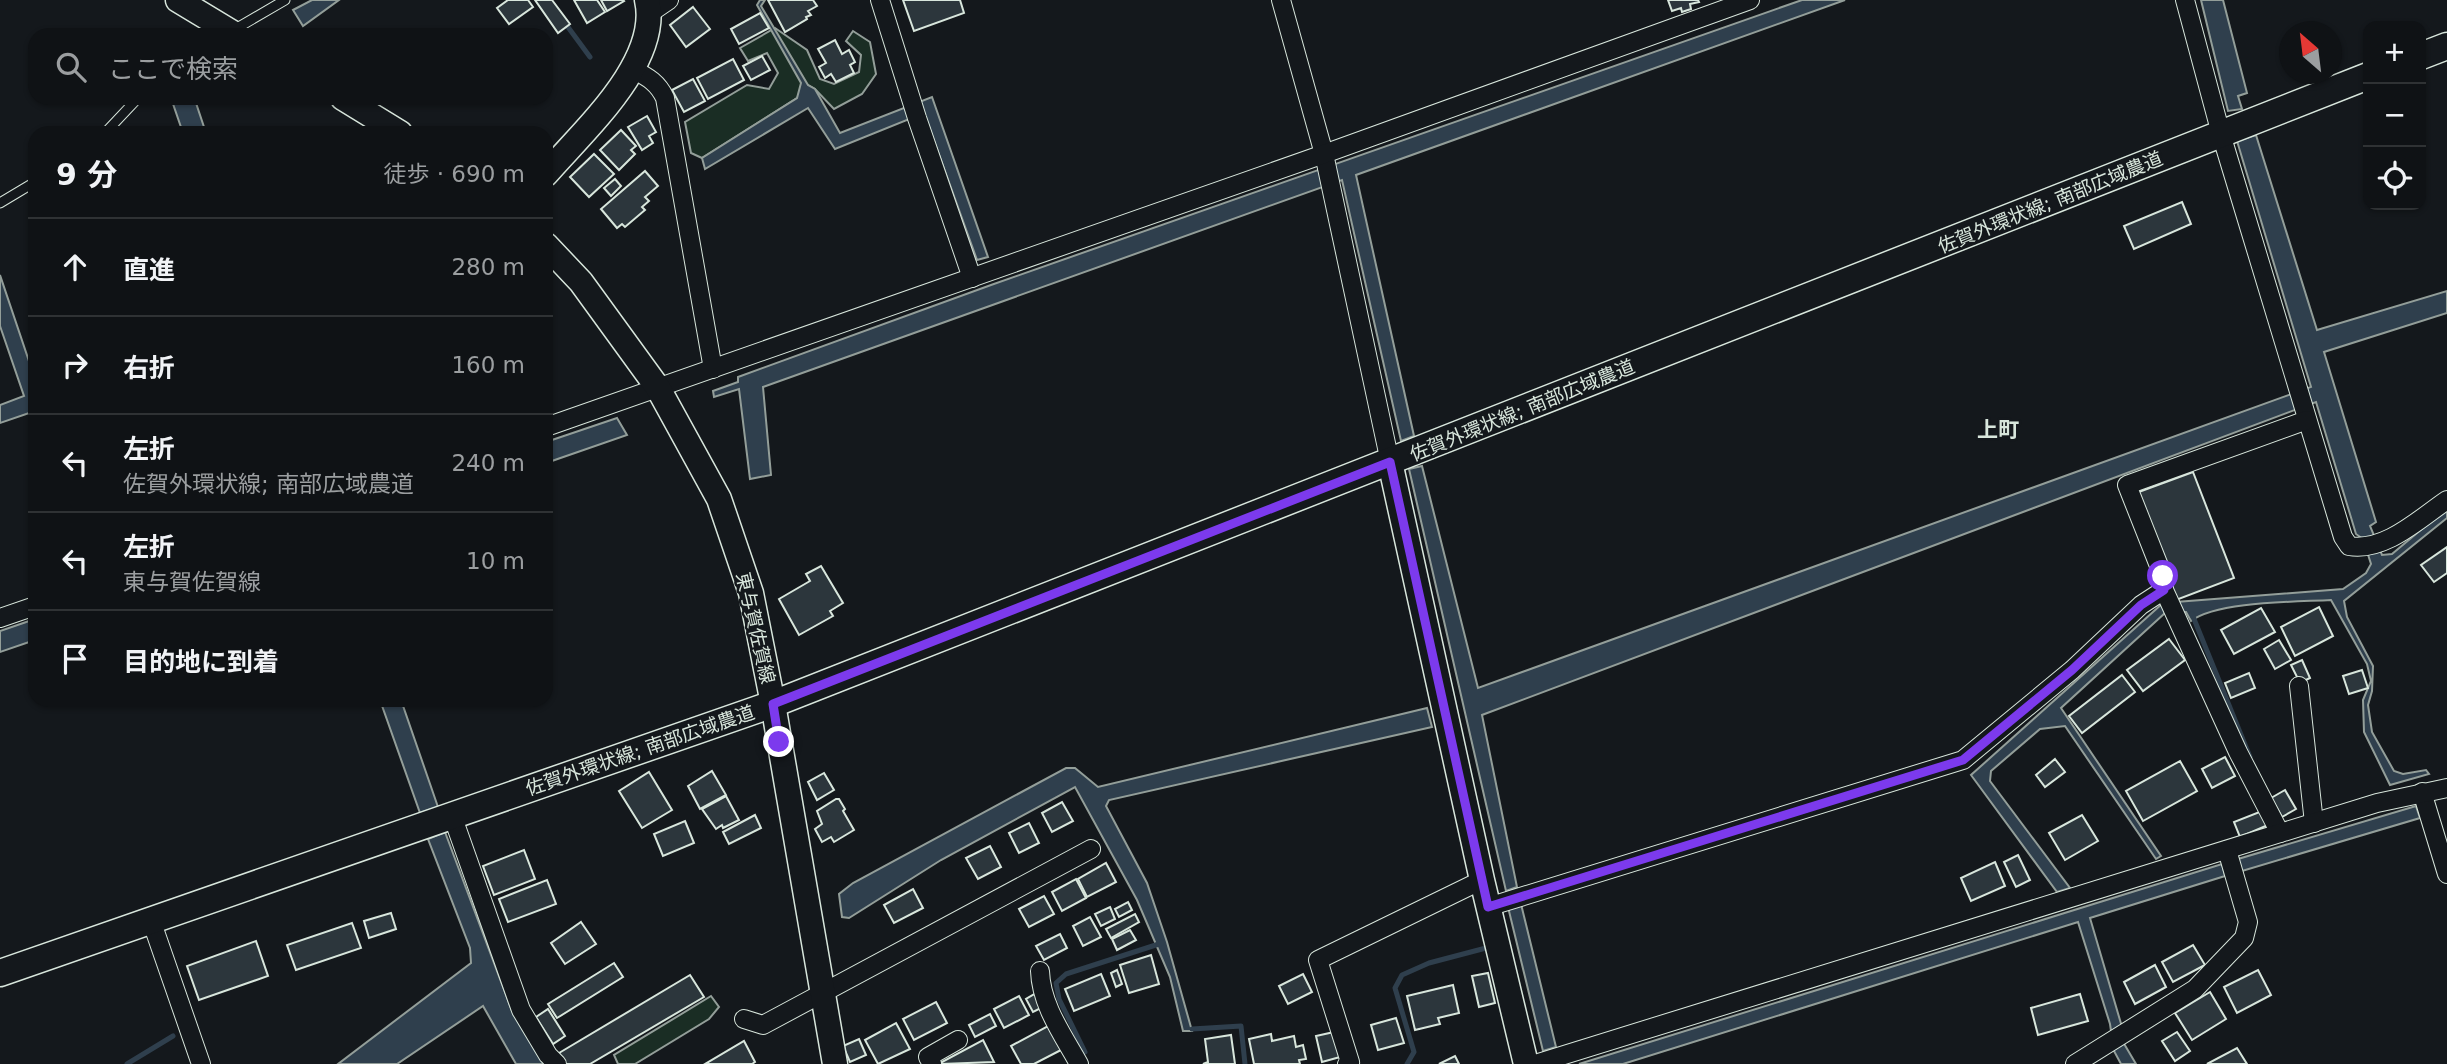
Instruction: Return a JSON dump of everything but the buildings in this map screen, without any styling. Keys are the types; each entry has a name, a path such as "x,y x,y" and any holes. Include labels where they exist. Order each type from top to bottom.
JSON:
{"main road":[{"path":"178,0 222,28"},
{"path":"553,166 634,69 649,35 656,4"},
{"path":"2426,54 2447,46"},
{"name":"佐賀外環状線; 南部広域農道","path":"0,973 773,704 2363,78"},
{"path":"354,105 389,126"},
{"name":"東与賀佐賀線","path":"553,252 581,282 659,388 719,499 751,593 773,704 835,1064"},
{"path":"1390,462 1525,1064"}],"street":[{"path":"880,0 972,278"},
{"path":"1281,0 1325,158 1390,462"},
{"path":"553,425 1325,158 1750,0"},
{"path":"2185,0 2221,134 2343,537 2349,546 2362,548 2382,543 2447,500"},
{"path":"634,69 660,87 665,98 713,369"},
{"path":"2280,834 2238,752 2176,618 2164,590 2163,576 2127,485 2305,416"},
{"path":"1488,907 1963,760 2072,670 2141,605 2164,590"},
{"path":"0,618 28,608"},
{"path":"2298,687 2314,823"},
{"path":"1535,1064 2314,823 2422,792 2447,788"},
{"path":"2422,792 2447,874"},
{"path":"452,815 521,1010 548,1055 557,1064"},
{"path":"744,1019 763,1025 1091,849"},
{"path":"2075,1064 2195,989 2244,938 2248,922 2227,850"},
{"path":"1347,1064 1350,1062 1318,960 1482,880"},
{"path":"151,920 201,1064"},
{"path":"1040,971 1040,982 1049,1010 1079,1064"},
{"path":"932,1064 928,1057 958,1040"}],"lane":[{"path":"241,28 285,0"},
{"path":"112,126 131,105"},
{"path":"0,203 28,186"}],"green space":[{"path":"775,28 807,50 820,79 834,84 859,72 861,55 846,41 853,31 870,42 876,74 862,94 834,109 808,85 797,98 702,158 691,153 685,122 747,85 769,89 778,73 767,53 748,61 740,48"},
{"path":"711,996 719,1007 709,1019 635,1064 618,1064 614,1055"}],"water":[{"path":"312,0 339,0 303,26 293,10"},
{"path":"760,0 765,0 761,6 840,133 932,97 988,257 977,260 924,113 835,149 808,108 705,169 702,158 797,98 801,83 757,5"},
{"path":"1802,0 1845,0 1356,175 1414,436 1401,441 1342,180 763,387 771,475 750,479 739,389 714,397 713,391 738,382 738,377 991,285"},
{"path":"2201,0 2223,0 2247,93 2238,96 2242,109 2228,111"},
{"path":"173,105 197,105 204,126 181,126"},
{"path":"2256,135 2317,330 2447,291 2447,313 2324,352 2376,522 2370,526 2382,555 2392,554 2447,508 2447,518 2344,601 2347,617 2373,666 2372,691 2368,705 2372,732 2394,771 2403,774 2426,770 2429,774 2390,785 2364,732 2363,700 2371,681 2367,664 2331,600 2238,606 2203,614 2191,621 2186,612 2165,613 2061,708 2161,856 2156,859 2065,726 2040,729 1991,771 1990,781 2070,888 2057,892 1971,775 2163,603 2343,589 2366,573 2371,564 2363,539 2356,534 2316,402 1482,715 1517,887 1506,891 1409,469 1422,466 1478,688 2311,387 2237,141"},
{"path":"0,275 28,358 28,413 0,423 0,405 24,396 0,326"},
{"path":"617,418 627,435 553,461 553,440"},
{"path":"28,621 28,642 0,652 0,631"},
{"path":"382,707 403,707 438,807 420,813"},
{"path":"1427,708 1432,727 1109,800 1106,806 1147,883 1192,1031 1183,1031 1170,977 1137,900 1075,787 941,860 849,918 842,917 839,894 853,883 1066,768 1075,768 1098,787"},
{"path":"2416,806 2420,818 2242,871 2238,859"},
{"path":"445,832 512,1011 546,1064 516,1064 483,1006 397,1064 338,1064 471,963 470,948 428,839"},
{"path":"2222,864 2225,876 2090,918 2122,1027 2123,1042 2136,1064 2121,1064 2114,1051 2110,1024 2078,922 1623,1064 1579,1064"},
{"path":"1521,904 1556,1047 1543,1051 1508,907"}],"waterway":[{"path":"565,23 590,57"},
{"path":"2192,614 2250,757"},
{"path":"1085,1052 1059,999 1056,983 1066,974 1162,943"},
{"path":"1407,1064 1414,1052 1395,988 1402,975 1429,963 1486,948"},
{"path":"1192,1029 1241,1026 1245,1064"},
{"path":"127,1064 173,1036"}],"district":[{"name":"上町","path":"1998,430"}],"route":[{"path":"779,742 773,704 1390,462 1488,907 1963,760 2072,670 2141,605 2164,590 2163,576"}]}
